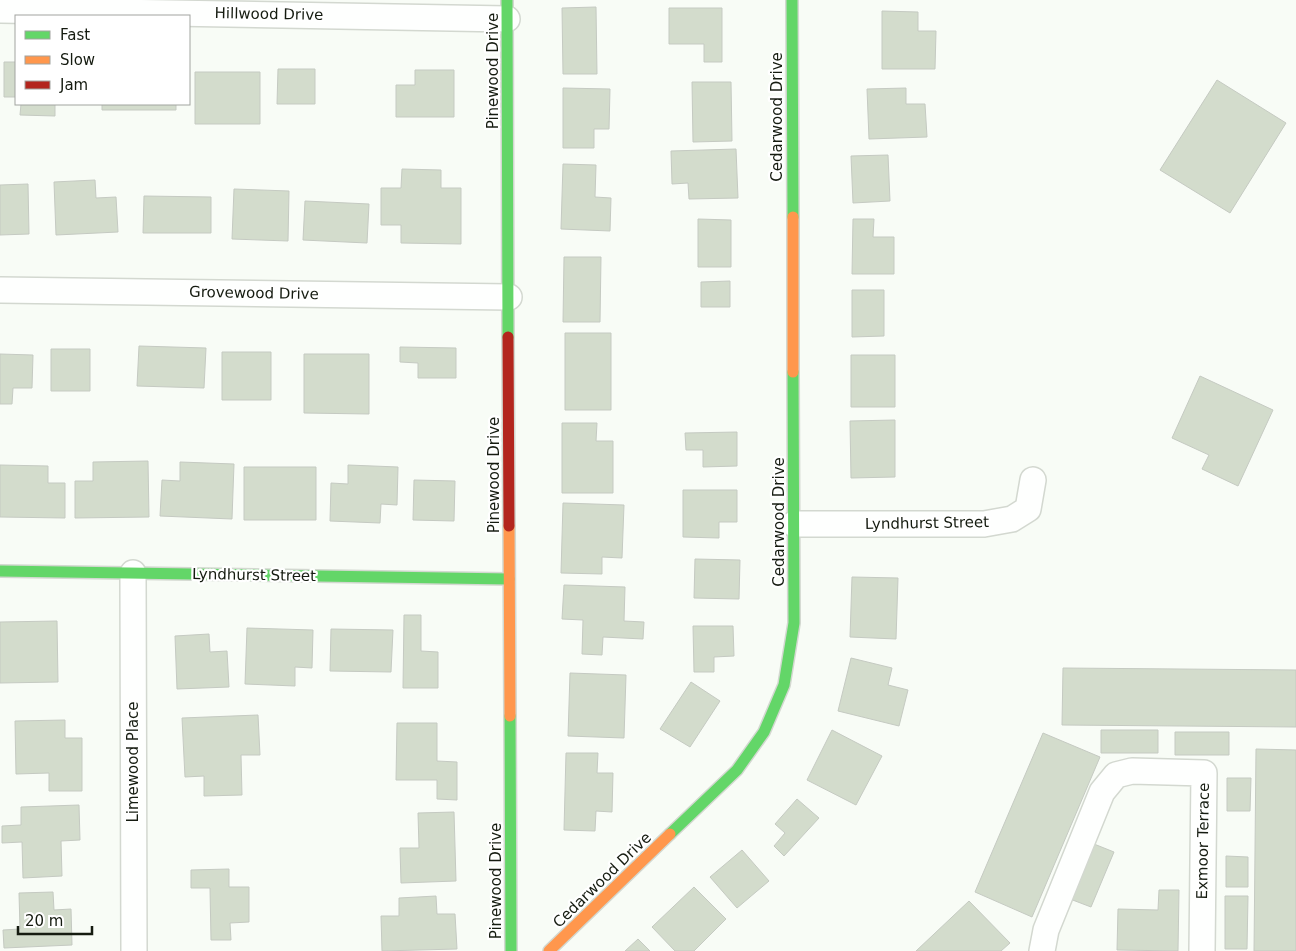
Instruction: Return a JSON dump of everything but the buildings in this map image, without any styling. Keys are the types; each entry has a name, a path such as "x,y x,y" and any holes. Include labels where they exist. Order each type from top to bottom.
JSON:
{"street":[{"name":"Cedarwood Drive","path":"549,951 738,770 764,732 784,685 794,623 792,0"},
{"name":"Hillwood Drive","path":"0,10 507,9"},
{"name":"Pinewood Drive","path":"507,9 511,951"},
{"name":"Grovewood Drive","path":"0,290 509,297"},
{"name":"Lyndhurst Street","path":"794,524 984,524 1012,519 1028,509 1033,480"},
{"name":"Lyndhurst Street","path":"0,570 509,579"},
{"name":"Limewood Place","path":"133,573 134,951"},
{"name":"Exmoor Terrace","path":"1042,951 1046,930 1102,792 1116,775 1132,771 1204,773 1202,951"}],"traffic: fast":[{"path":"507,0 508,337"},
{"path":"792,0 793,217"},
{"path":"670,834 737,770 764,732 784,685 794,623 793,372"},
{"path":"0,571 509,579"},
{"path":"510,716 511,951"}],"traffic: slow":[{"path":"793,217 793,372"},
{"path":"509,526 510,716"},
{"path":"549,951 670,834"}],"traffic: jam":[{"path":"508,337 509,526"}]}
